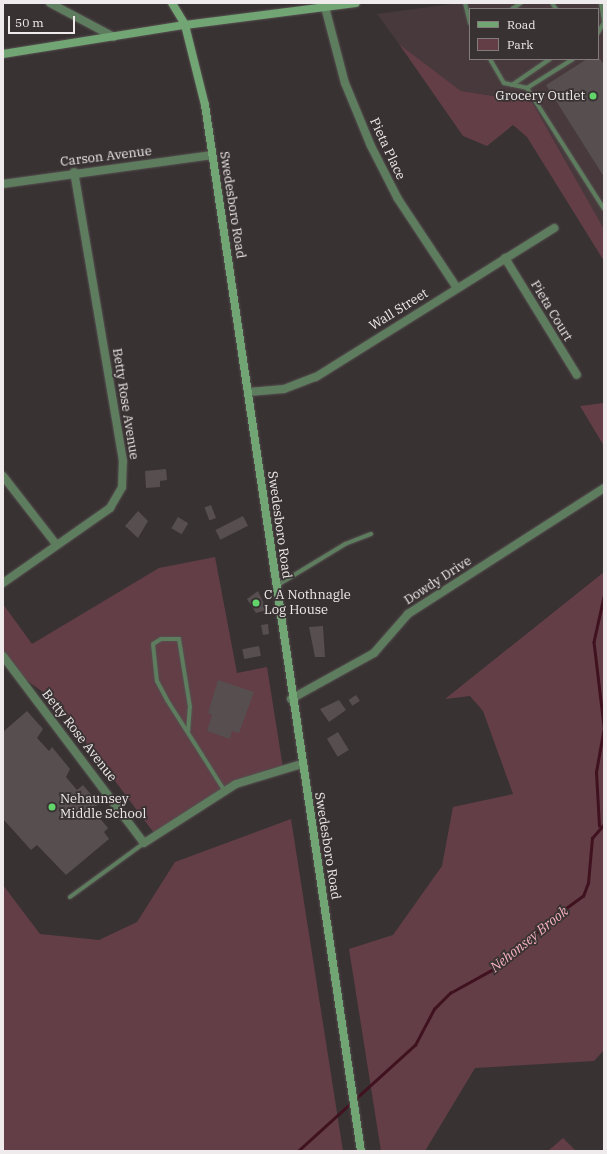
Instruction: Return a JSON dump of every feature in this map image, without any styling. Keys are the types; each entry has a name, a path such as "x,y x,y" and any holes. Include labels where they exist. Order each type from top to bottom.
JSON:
{"main road":[{"name":"Swedesboro Road","path":"172,3 185,25 206,105 212,155 249,392 291,699 361,1151"},
{"path":"3,54 185,25 356,3"}],"street":[{"path":"50,3 114,37"},
{"name":"Pieta Place","path":"325,7 344,83 374,152 398,199 457,288"},
{"name":"Carson Avenue","path":"3,184 74,172 100,172 212,155"},
{"name":"Betty Rose Avenue","path":"3,583 56,544 110,508 122,488 124,461 74,172"},
{"name":"Wall Street","path":"249,392 284,389 316,377 554,228"},
{"name":"Pieta Court","path":"505,258 577,375"},
{"path":"3,476 56,544"},
{"name":"Dowdy Drive","path":"291,699 371,655 387,642 408,614 604,488"},
{"name":"Betty Rose Avenue","path":"3,656 7,666 144,843"},
{"path":"144,843 224,790 302,764"}],"lane":[{"path":"465,3 469,19"},
{"path":"599,32 604,22 601,3"},
{"path":"491,60 504,83 527,88 570,60"},
{"path":"512,85 549,60"},
{"path":"527,88 604,209"},
{"path":"275,586 345,544 371,534"},
{"path":"188,733 190,707 179,639 161,639 153,644 157,681 188,733 224,790"},
{"path":"70,897 144,843"}],"shaded area":[{"path":"459,3 604,3 604,229 532,102 461,91 399,44 377,14"}],"green space":[{"path":"399,44 461,91 532,102 604,229 604,261 527,137 513,125 487,146 463,136"},
{"path":"604,403 604,446 580,406"},
{"path":"215,557 237,673 267,667 283,768 225,786 154,833 55,701 6,665 3,666 3,604 32,644 159,568"},
{"path":"604,572 604,1050 594,1061 475,1068 425,1151 381,1151 349,949 393,935 442,866 453,807 513,794 483,711 470,696 445,699"},
{"path":"291,819 343,1151 3,1151 3,885 40,934 99,940 137,922 175,862"},
{"path":"563,1138 576,1151 548,1151"}],"building":[{"path":"600,59 604,65 604,177 546,85 585,60"},
{"path":"166,469 167,480 160,481 160,487 146,488 145,471"},
{"path":"211,505 216,518 209,521 204,508"},
{"path":"138,511 148,521 138,538 125,526"},
{"path":"243,516 248,526 220,540 215,530"},
{"path":"178,517 188,523 182,534 171,528"},
{"name":"C A Nothnagle Log House","path":"258,591 267,610 256,613 247,599"},
{"path":"268,624 269,634 263,635 261,625"},
{"path":"323,626 325,657 315,657 309,627"},
{"path":"259,646 261,656 244,659 242,649"},
{"path":"218,680 254,692 239,733 232,731 230,739 207,731 212,715 208,713"},
{"path":"356,695 360,701 352,706 349,700"},
{"path":"339,700 346,710 329,722 320,709"},
{"path":"27,711 43,729 37,738 49,751 52,747 70,769 66,777 77,790 83,785 99,804 92,809 108,828 104,832 109,839 66,875 37,845 31,850 3,819 3,732"},
{"path":"338,732 349,750 338,757 327,739"}],"waterway":[{"path":"604,597 594,642 604,726"},
{"path":"599,826 596,772 604,727"},
{"name":"Nehonsey Brook","path":"298,1151 415,1045 434,1009 450,993 499,966 555,916 583,896 588,883 592,838 604,824"}],"place":[{"name":"Grocery Outlet","path":"593,96"},
{"name":"C A Nothnagle Log House","path":"256,603"},
{"name":"Nehaunsey Middle School","path":"52,807"}]}
